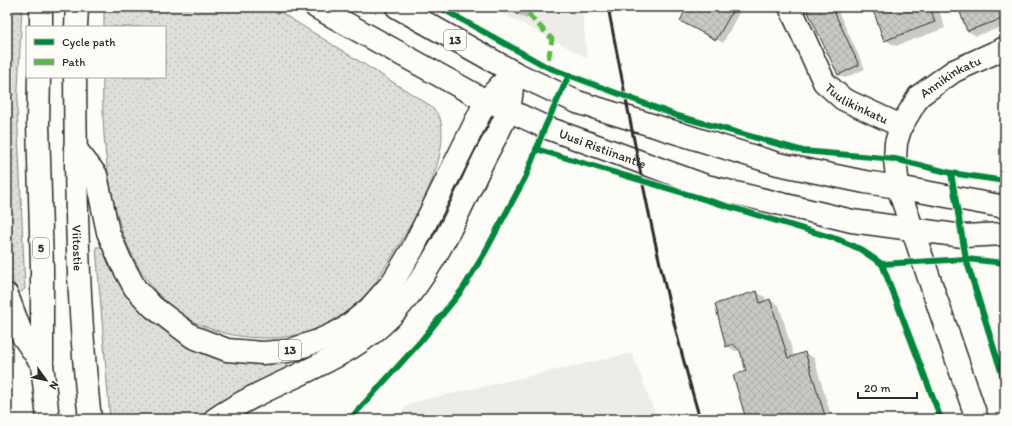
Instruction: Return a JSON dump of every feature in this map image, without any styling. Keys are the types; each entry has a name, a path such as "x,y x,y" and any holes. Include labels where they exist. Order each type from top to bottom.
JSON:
{"main road":[{"path":"41,7 41,26"},
{"path":"76,26 77,7"},
{"name":"Uusi Ristiinantie","path":"316,7 486,101 509,109 545,127 706,186 852,221 963,236 1005,234"},
{"name":"13","path":"398,7 513,72"},
{"name":"Tuulikinkatu","path":"790,7 824,82 843,99 901,126"},
{"name":"Annikinkatu","path":"976,419 898,187 895,159 896,142 901,126 919,96 954,71 1005,48"},
{"path":"486,101 513,72"},
{"path":"215,419 235,406 352,348 382,326 408,298 448,234 509,109 513,72"},
{"path":"513,72 577,102 778,164 865,182 1005,207"},
{"name":"5","path":"39,78 38,123 42,268 42,364 48,419"},
{"name":"Viitostie","path":"75,78 79,263 86,385 90,419"},
{"name":"13","path":"76,148 96,175 108,232 120,262 136,288 153,307 193,337 227,350 262,353 288,351 318,341 344,328 369,309 392,283 412,250 486,101"},
{"path":"7,295 22,335 42,364"}],"shaded area":[{"path":"7,7 22,7 17,109 25,289 19,293 7,270"},
{"path":"104,7 272,7 428,104 436,112 440,118 442,138 439,159 431,182 409,227 374,285 351,308 338,318 309,331 278,338 261,338 214,330 177,311 149,283 129,248 115,207 107,164 103,120 103,78 166,78 166,26 104,26"},
{"path":"490,7 582,7 587,58 552,39"},
{"path":"96,247 103,247 129,297 147,318 168,333 190,346 284,360 287,370 217,407 200,419 110,419"},
{"path":"632,353 657,419 395,419 410,403"}],"building":[{"path":"511,7 526,7 517,15"},
{"path":"687,7 735,7 716,40 680,21"},
{"path":"814,7 832,7 859,65 838,75 807,10"},
{"path":"872,7 930,7 935,22 884,41"},
{"path":"958,7 1002,7 1005,18 967,31"},
{"path":"757,291 760,303 770,299 788,358 805,352 826,419 767,419 765,415 758,417 759,419 746,419 733,375 746,371 740,351 733,344 726,347 715,304"}],"railway":[{"path":"608,7 660,266 700,419"}],"marked path":[{"path":"528,14 552,39 547,67"}],"cycle path":[{"path":"439,7 547,67 678,116 803,151 895,159 951,173 1005,181"},
{"path":"350,419 421,341 462,290 484,254 526,176 545,127 569,75"},
{"path":"536,149 837,239 860,249 882,264 941,419"},
{"path":"951,173 966,259 1005,384"},
{"path":"882,264 966,259 1005,263"}]}
